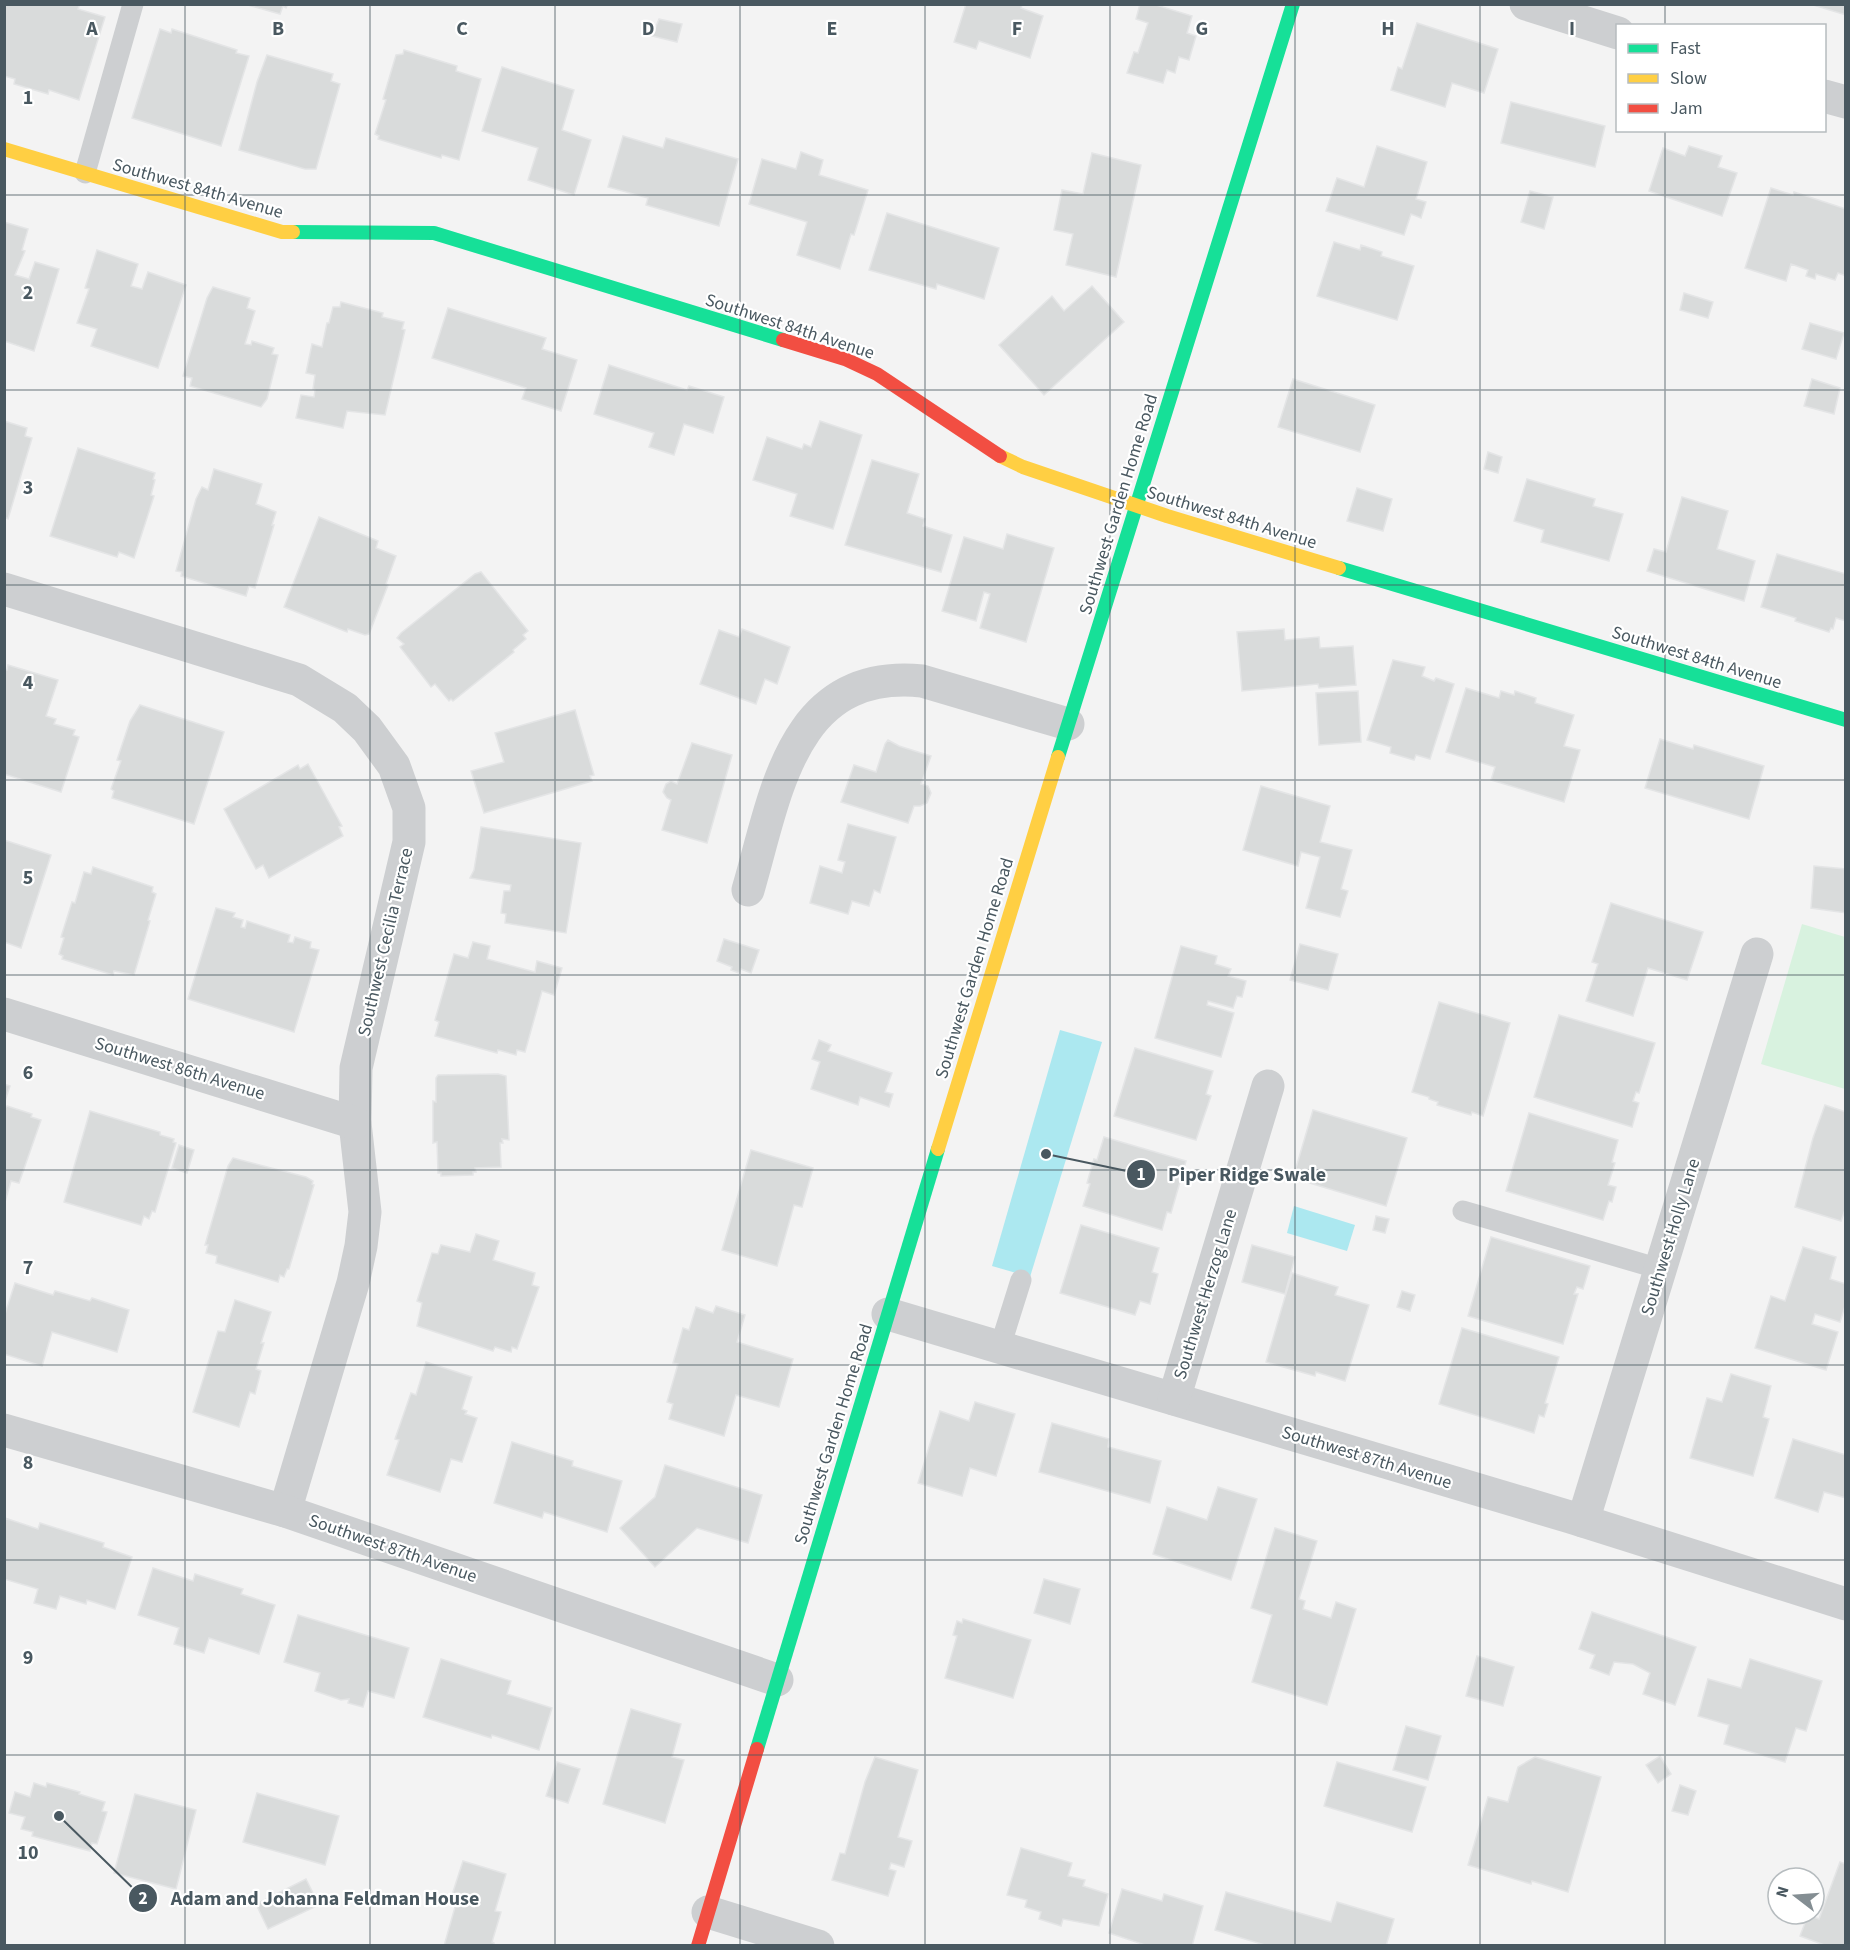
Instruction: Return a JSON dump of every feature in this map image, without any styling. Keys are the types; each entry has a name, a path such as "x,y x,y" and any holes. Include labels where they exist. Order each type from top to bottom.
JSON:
{"main road":[{"name":"Southwest Garden Home Road","path":"698,1946 1068,724 1293,4"},
{"name":"Southwest 84th Avenue","path":"4,149 282,232 434,233 845,359 885,379 990,451 1023,467 1136,507 1845,720"}],"street":[{"path":"1526,4 1616,33"},
{"path":"1826,97 1845,102"},
{"name":"Southwest Cecilia Terrace","path":"4,589 299,680 345,708 367,729 394,766 409,808 409,843 356,1068 355,1123 365,1212 361,1246 353,1283 285,1511"},
{"path":"748,890 784,769 795,745 822,709 843,695 886,681 903,679 922,681 1068,724"},
{"name":"Southwest Holly Lane","path":"1583,1521 1757,954"},
{"name":"Southwest 86th Avenue","path":"4,1014 355,1123"},
{"name":"Southwest Herzog Lane","path":"1174,1399 1268,1086"},
{"name":"Southwest 87th Avenue","path":"888,1314 1583,1521 1845,1604"},
{"name":"Southwest 87th Avenue","path":"4,1430 285,1511 777,1680"},
{"path":"708,1912 818,1946"}],"lane":[{"path":"85,173 133,4"},
{"path":"1463,1211 1660,1269"},
{"path":"1000,1347 1021,1280"}],"green space":[{"path":"1802,924 1845,937 1845,1089 1761,1064"}],"water":[{"path":"1060,1030 1102,1042 1030,1277 992,1266"},
{"path":"1294,1206 1355,1225 1347,1251 1287,1233"}],"building":[{"path":"4,4 80,4 78,9 105,17 79,100 49,90 48,94 14,84 15,79 4,76"},
{"path":"244,4 288,4 286,8 283,6 280,14"},
{"path":"966,4 1022,4 1021,8 1043,16 1030,58 979,41 976,49 954,42"},
{"path":"1140,4 1153,4 1192,16 1187,33 1196,36 1189,60 1179,57 1175,73 1167,70 1163,83 1127,73 1134,52 1138,53 1148,23 1136,19"},
{"path":"1846,4 1846,15 1813,5"},
{"path":"659,19 682,24 677,42 652,36"},
{"path":"1417,23 1498,49 1484,93 1452,83 1445,107 1391,90 1398,67 1402,69"},
{"path":"160,29 171,33 172,29 249,56 221,146 132,118"},
{"path":"404,50 457,66 456,71 481,79 459,160 442,155 441,158 378,139 379,136 375,134 386,100 383,99 396,55 403,54"},
{"path":"267,55 333,74 331,81 340,84 316,169 305,169 239,150 257,82"},
{"path":"502,67 574,90 562,130 591,140 574,195 528,180 538,148 482,131"},
{"path":"1511,102 1605,126 1595,167 1501,143"},
{"path":"623,136 663,148 666,138 738,159 719,226 646,205 648,198 608,187"},
{"path":"1377,146 1427,162 1416,199 1426,202 1421,218 1411,214 1404,235 1326,211 1337,178 1364,187"},
{"path":"1689,146 1722,156 1718,167 1737,173 1722,216 1649,191 1663,148 1685,156"},
{"path":"801,152 823,160 819,175 868,190 854,235 851,234 840,269 797,255 807,222 749,204 762,159 796,169"},
{"path":"1092,153 1141,165 1116,277 1066,265 1073,234 1054,230 1062,190 1083,194"},
{"path":"1771,188 1793,195 1794,192 1846,209 1846,276 1838,273 1835,280 1816,274 1815,279 1806,276 1808,270 1791,264 1786,281 1745,268"},
{"path":"1530,191 1553,197 1544,229 1521,222"},
{"path":"887,213 999,248 984,299 937,284 936,289 869,270"},
{"path":"4,222 28,229 22,250 25,251 15,275 29,279 35,262 59,269 34,351 4,341"},
{"path":"1334,242 1360,250 1361,245 1382,252 1381,256 1414,266 1397,320 1317,296"},
{"path":"97,250 138,264 131,286 142,289 148,272 186,285 158,368 91,346 97,329 77,323 89,289 85,288"},
{"path":"1092,286 1124,322 1044,395 999,345 1052,296 1064,311"},
{"path":"213,287 250,298 247,308 255,311 245,344 251,345 252,341 274,348 272,354 278,355 267,399 261,407 190,386 192,378 183,376 207,298"},
{"path":"1684,293 1713,302 1708,318 1680,310"},
{"path":"341,302 383,313 382,317 404,322 402,329 405,330 385,415 347,411 343,428 296,418 301,395 314,397 315,375 306,373 312,344 322,347 333,307 340,307"},
{"path":"448,308 546,338 542,349 577,360 561,411 522,399 526,388 432,358"},
{"path":"1810,323 1844,333 1836,359 1802,349"},
{"path":"609,365 687,390 689,386 724,397 713,433 684,424 674,455 649,447 654,433 594,414"},
{"path":"1293,379 1375,405 1360,452 1278,427"},
{"path":"1812,379 1840,388 1834,414 1804,406"},
{"path":"4,421 27,428 25,436 32,438 8,519 4,517"},
{"path":"820,421 862,435 833,529 790,516 797,494 753,480 767,437 802,449 804,444 811,447"},
{"path":"78,448 155,473 151,495 154,496 134,558 119,552 117,557 50,536"},
{"path":"1488,452 1502,457 1498,473 1484,469"},
{"path":"872,460 919,474 907,513 925,519 923,526 952,535 941,572 845,545"},
{"path":"214,469 262,484 256,504 276,512 255,588 249,586 246,596 181,576 182,572 176,571 196,499 202,487 208,490"},
{"path":"1527,479 1595,499 1593,506 1623,514 1609,561 1541,542 1544,530 1514,521"},
{"path":"1357,488 1392,499 1383,531 1347,521"},
{"path":"1682,497 1728,511 1717,549 1755,561 1744,601 1647,571 1654,549 1666,552"},
{"path":"319,517 378,541 376,548 396,556 386,584 388,585 369,634 365,635 348,629 347,632 284,607"},
{"path":"1007,534 1054,548 1026,642 980,628 990,594 984,592 976,621 942,611 964,537 1003,549"},
{"path":"1777,554 1846,574 1846,621 1836,618 1833,629 1831,628 1829,632 1761,607"},
{"path":"481,572 528,631 523,635 526,639 513,650 514,652 453,701 451,699 449,701 435,684 431,687 400,647 404,644 397,638 475,574"},
{"path":"742,629 790,647 777,684 765,679 756,704 700,684 719,630 739,637"},
{"path":"1284,629 1285,640 1319,637 1320,648 1353,646 1356,685 1319,688 1318,684 1242,691 1237,632"},
{"path":"1393,660 1425,667 1422,676 1434,681 1436,678 1454,684 1430,759 1416,755 1414,760 1390,753 1391,747 1367,740"},
{"path":"8,665 58,680 46,716 56,719 54,724 75,730 73,735 79,737 61,792 4,774 4,669 7,670"},
{"path":"1466,688 1499,698 1501,691 1514,695 1515,691 1536,698 1535,703 1574,715 1564,746 1580,750 1564,802 1491,780 1495,767 1446,752"},
{"path":"1358,691 1361,742 1319,745 1316,693"},
{"path":"140,705 224,732 194,824 112,798 114,791 111,789 121,761 117,760 130,721"},
{"path":"575,710 594,775 590,776 592,781 484,813 471,771 504,762 495,733"},
{"path":"1660,739 1693,749 1694,745 1764,766 1749,819 1645,788"},
{"path":"888,740 931,756 921,784 928,786 931,793 927,803 914,806 908,823 841,802 854,765 876,772"},
{"path":"692,743 732,755 707,843 662,830 671,800 663,792 666,784 671,781 677,784"},
{"path":"308,764 342,826 339,827 343,836 269,878 263,865 256,869 224,809 298,765 300,769"},
{"path":"1261,786 1330,806 1320,842 1352,850 1341,889 1348,891 1340,917 1306,908 1320,857 1301,852 1298,866 1243,850"},
{"path":"848,824 896,837 880,893 874,890 869,906 852,901 848,914 810,903 820,866 842,873 845,862 838,860"},
{"path":"481,827 581,843 566,933 505,923 506,914 501,913 504,891 510,891 511,885 470,878 474,870"},
{"path":"4,840 51,855 21,948 4,942"},
{"path":"1814,866 1846,869 1846,913 1811,908"},
{"path":"93,867 153,887 152,892 156,894 134,975 114,971 113,975 62,959 63,956 59,954 64,938 61,937 72,902 75,903 84,872 91,874"},
{"path":"1611,903 1703,932 1687,980 1648,968 1633,1016 1586,1001 1598,964 1592,962"},
{"path":"216,908 235,913 233,917 243,920 241,927 245,928 247,921 290,935 288,942 293,943 295,937 311,942 310,948 319,950 294,1032 188,999"},
{"path":"724,939 759,950 751,973 741,969 739,973 731,970 732,967 717,961"},
{"path":"473,942 490,946 487,959 535,972 537,961 562,968 554,995 542,991 525,1052 517,1050 516,1055 498,1050 497,1053 435,1036 439,1022 435,1020 454,954 468,958"},
{"path":"1300,944 1338,954 1328,990 1290,980"},
{"path":"1181,946 1217,956 1215,964 1231,969 1228,976 1246,981 1242,997 1237,996 1233,1008 1208,1001 1207,1005 1234,1013 1221,1057 1155,1038"},
{"path":"1439,1002 1510,1023 1483,1116 1472,1112 1471,1115 1437,1105 1438,1102 1429,1097 1412,1092"},
{"path":"1559,1015 1655,1043 1639,1093 1636,1092 1633,1101 1639,1103 1632,1127 1534,1097"},
{"path":"819,1040 831,1045 828,1051 892,1073 885,1092 893,1094 889,1107 860,1097 858,1105 811,1089 820,1062 812,1059"},
{"path":"1135,1048 1213,1071 1206,1094 1211,1096 1196,1140 1114,1116"},
{"path":"498,1074 506,1076 509,1140 502,1139 503,1143 500,1143 501,1167 475,1168 476,1172 473,1172 473,1175 441,1176 441,1173 438,1173 437,1142 433,1143 433,1101 436,1102 436,1078 438,1075"},
{"path":"4,1084 10,1086 4,1104"},
{"path":"1825,1105 1846,1112 1846,1207 1841,1221 1795,1207 1813,1138"},
{"path":"7,1106 32,1114 31,1117 41,1120 19,1183 11,1181 5,1202 4,1109"},
{"path":"1313,1110 1407,1138 1386,1206 1293,1178"},
{"path":"90,1111 160,1132 160,1135 174,1139 173,1142 176,1143 155,1212 152,1211 149,1219 144,1216 141,1225 64,1202"},
{"path":"1529,1113 1618,1140 1612,1162 1615,1163 1608,1185 1616,1187 1603,1220 1506,1191"},
{"path":"1104,1137 1186,1161 1171,1213 1167,1212 1162,1230 1083,1206 1090,1184 1087,1183 1094,1159 1097,1160"},
{"path":"179,1145 194,1150 187,1173 172,1168"},
{"path":"751,1150 813,1168 802,1207 794,1205 777,1266 722,1250"},
{"path":"233,1158 306,1177 313,1181 314,1185 289,1269 284,1277 280,1275 278,1282 216,1263 217,1256 206,1253 208,1245 205,1245 228,1166"},
{"path":"1376,1216 1389,1219 1385,1233 1373,1230"},
{"path":"1081,1225 1159,1248 1152,1272 1158,1274 1150,1304 1140,1301 1135,1315 1060,1293"},
{"path":"476,1234 499,1241 493,1260 535,1273 532,1285 539,1287 517,1349 512,1347 511,1352 495,1347 493,1351 417,1326 422,1303 417,1301 432,1253 438,1254 441,1245 470,1252"},
{"path":"1491,1237 1590,1266 1583,1289 1577,1287 1574,1294 1578,1294 1563,1344 1468,1316"},
{"path":"1252,1245 1295,1257 1285,1294 1242,1282"},
{"path":"1803,1247 1836,1257 1830,1279 1846,1284 1846,1303 1840,1322 1815,1314 1812,1324 1838,1332 1826,1370 1755,1348 1771,1296 1785,1301"},
{"path":"1292,1273 1338,1287 1335,1295 1369,1305 1345,1381 1316,1372 1315,1376 1266,1362"},
{"path":"15,1283 53,1295 55,1291 90,1301 92,1298 129,1310 117,1352 52,1332 42,1366 4,1354 4,1317"},
{"path":"1402,1291 1415,1295 1410,1311 1397,1307"},
{"path":"235,1300 271,1312 261,1343 264,1343 256,1369 261,1371 255,1394 250,1392 239,1427 193,1412 218,1331 225,1332"},
{"path":"716,1306 745,1315 737,1342 793,1359 779,1407 736,1395 724,1436 669,1419 673,1404 667,1402 678,1364 673,1363 683,1328 689,1330 696,1307 713,1313"},
{"path":"1462,1328 1559,1357 1545,1403 1548,1404 1544,1417 1539,1415 1534,1433 1439,1404"},
{"path":"426,1362 472,1377 462,1409 467,1411 465,1414 477,1418 462,1462 451,1459 440,1492 387,1475 399,1440 395,1439 411,1393 416,1395"},
{"path":"1731,1374 1771,1386 1763,1417 1769,1419 1753,1476 1690,1458 1707,1398 1722,1402"},
{"path":"975,1402 1015,1414 996,1476 970,1468 962,1496 918,1483 940,1411 969,1421"},
{"path":"1052,1423 1109,1439 1108,1447 1161,1461 1150,1503 1039,1472"},
{"path":"1793,1439 1846,1455 1846,1498 1824,1492 1818,1512 1775,1498"},
{"path":"512,1442 573,1461 572,1466 622,1481 607,1532 544,1512 542,1518 494,1503"},
{"path":"665,1465 762,1495 748,1543 697,1528 655,1567 620,1528 655,1497"},
{"path":"1218,1487 1257,1499 1231,1580 1153,1554 1167,1507 1207,1520"},
{"path":"5,1518 38,1529 40,1523 104,1543 103,1547 132,1557 115,1609 87,1600 86,1604 60,1596 56,1609 34,1603 38,1589 4,1579"},
{"path":"1275,1528 1317,1541 1299,1599 1305,1601 1303,1609 1331,1618 1336,1602 1356,1609 1327,1705 1252,1682 1272,1615 1251,1608"},
{"path":"153,1568 193,1581 195,1574 243,1589 241,1594 275,1605 259,1654 209,1638 204,1653 174,1644 179,1628 138,1615"},
{"path":"1044,1579 1080,1589 1070,1624 1034,1613"},
{"path":"1592,1612 1696,1647 1675,1705 1643,1694 1650,1673 1633,1664 1614,1662 1609,1675 1590,1668 1595,1655 1579,1649"},
{"path":"298,1615 409,1648 394,1698 368,1691 363,1707 348,1703 349,1699 341,1700 315,1691 320,1673 284,1662"},
{"path":"963,1619 1031,1640 1013,1698 945,1678 957,1636 953,1635 957,1621 962,1623"},
{"path":"1477,1656 1514,1667 1503,1706 1466,1696"},
{"path":"441,1659 511,1681 507,1694 552,1708 539,1750 423,1717"},
{"path":"1750,1659 1822,1681 1806,1731 1796,1728 1785,1762 1724,1744 1729,1725 1698,1716 1708,1679 1741,1688"},
{"path":"631,1709 681,1724 672,1757 684,1760 665,1823 603,1804"},
{"path":"1406,1726 1441,1736 1428,1780 1393,1770"},
{"path":"1660,1756 1671,1774 1658,1783 1646,1765"},
{"path":"875,1757 918,1770 898,1837 912,1841 904,1867 891,1863 889,1869 896,1871 888,1896 832,1880 840,1853 845,1854 865,1782"},
{"path":"1535,1757 1601,1777 1568,1892 1532,1881 1531,1884 1468,1865 1488,1797 1508,1802 1518,1767"},
{"path":"557,1762 580,1769 568,1803 546,1796"},
{"path":"1337,1762 1426,1787 1412,1832 1324,1806"},
{"path":"34,1783 46,1787 47,1783 105,1802 102,1811 107,1812 97,1844 92,1843 90,1851 32,1836 33,1832 21,1829 25,1817 9,1813 15,1792 30,1797"},
{"path":"1680,1785 1696,1791 1688,1815 1672,1811"},
{"path":"257,1793 339,1816 325,1865 243,1842"},
{"path":"135,1794 196,1810 176,1889 114,1873"},
{"path":"1021,1848 1072,1863 1068,1876 1085,1880 1083,1886 1108,1894 1099,1926 1063,1919 1061,1926 1039,1919 1041,1912 1025,1907 1027,1900 1007,1895"},
{"path":"463,1861 506,1874 495,1911 501,1912 492,1942 494,1946 444,1946 457,1900 451,1898"},
{"path":"1840,1862 1846,1864 1846,1946 1827,1946 1800,1936 1804,1926 1826,1926 1826,1900"},
{"path":"306,1879 319,1905 268,1929 256,1904"},
{"path":"1122,1889 1162,1901 1164,1894 1203,1906 1192,1946 1148,1946 1109,1933"},
{"path":"1226,1892 1331,1922 1337,1902 1394,1919 1386,1946 1268,1946 1215,1930"}],"traffic: fast":[{"path":"1058,757 1293,4"},
{"path":"293,232 434,233 783,340"},
{"path":"1339,568 1846,720"},
{"path":"757,1749 938,1149"}],"traffic: slow":[{"path":"4,149 282,232 293,232"},
{"path":"1000,456 1023,467 1167,516 1339,568"},
{"path":"938,1149 1058,757"}],"traffic: jam":[{"path":"783,340 845,359 877,374 1000,456"},
{"path":"698,1946 757,1749"}],"place":[{"name":"Piper Ridge Swale","path":"1046,1154"},
{"name":"Adam and Johanna Feldman House","path":"59,1816"}]}
